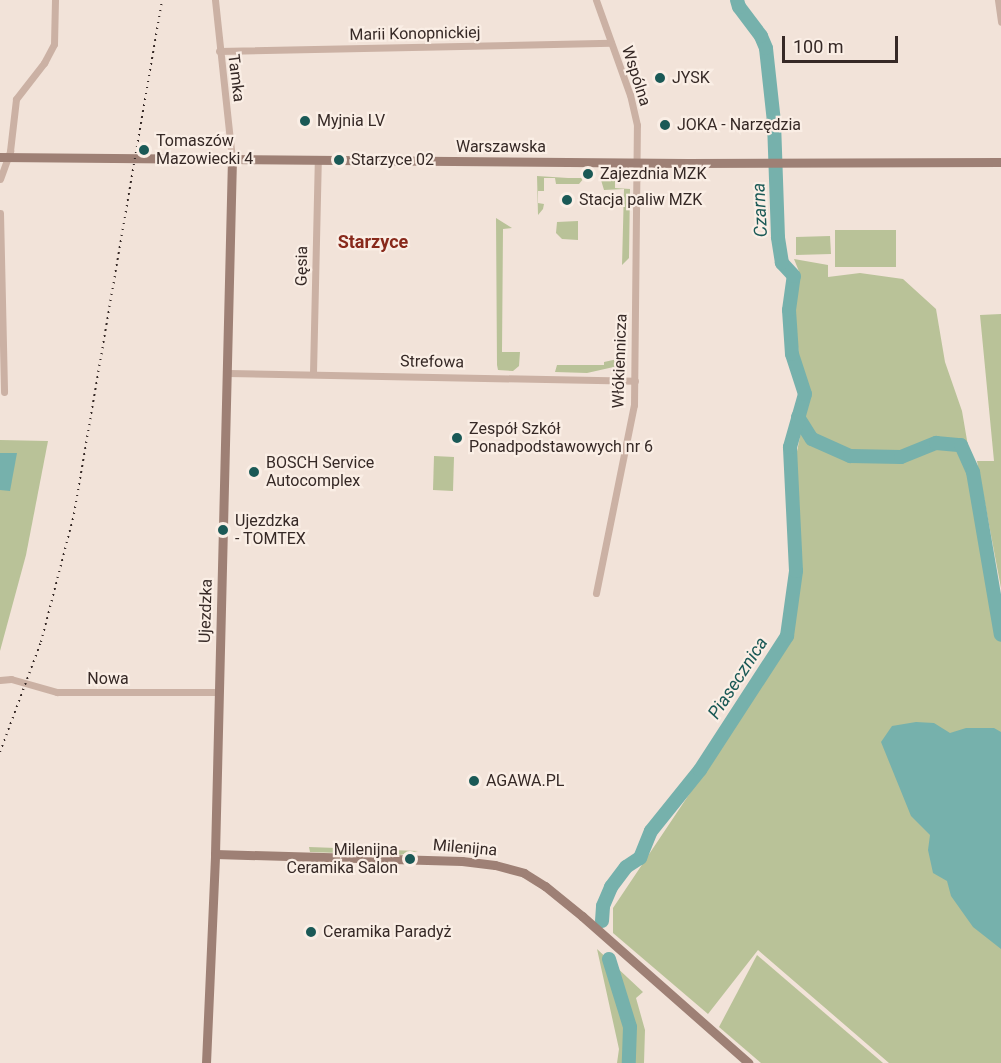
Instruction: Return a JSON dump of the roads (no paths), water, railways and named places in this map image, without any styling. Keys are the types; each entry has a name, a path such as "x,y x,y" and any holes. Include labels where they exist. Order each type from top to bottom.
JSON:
{"main road":[{"name":"Warszawska","path":"4,157 764,163 1001,162"},
{"name":"Ujezdzka","path":"206,1063 215,854 232,160"},
{"name":"Milenijna","path":"215,854 462,861 495,865 524,873 545,886 582,916 749,1063"}],"street":[{"path":"0,179 16,99 44,63 54,44 55,0"},
{"name":"Tamka","path":"215,0 232,160"},
{"name":"Wspólna","path":"596,0 635,114 637,162"},
{"path":"998,0 1001,22"},
{"name":"Marii Konopnickiej","path":"219,51 611,44"},
{"name":"Gęsia","path":"313,373 318,159"},
{"name":"Włókiennicza","path":"596,593 634,405 637,162"},
{"path":"0,213 4,392"},
{"name":"Strefowa","path":"228,373 635,381"},
{"name":"Nowa","path":"0,680 11,679 57,692 219,692"}],"water":[{"path":"0,453 17,453 10,491 0,490"},
{"path":"916,722 934,723 950,733 966,728 994,728 1001,732 1001,949 973,927 951,896 947,881 933,873 928,850 930,835 911,816 881,742 892,726"}],"waterway":[{"name":"Piasecznica","path":"602,921 603,906 611,887 626,867 640,858 651,831 700,770 787,636 796,571 790,447 805,394 792,354 789,310 794,276 782,263 778,237 774,122 766,48 761,36 739,7 737,0"},
{"path":"798,417 812,439 850,456 901,457 936,443 961,445 973,472 1001,635"},
{"name":"Piasecznica","path":"609,959 630,1027 629,1063"}],"railway":[{"path":"0,752 41,642 74,514 162,0"}],"place":[{"name":"JYSK","path":"660,78"},
{"name":"Myjnia LV","path":"305,121"},
{"name":"JOKA - Narzędzia","path":"665,125"},
{"name":"Tomaszów Mazowiecki 4","path":"144,150"},
{"name":"Starzyce 02","path":"339,160"},
{"name":"Zajezdnia MZK","path":"588,174"},
{"name":"Stacja paliw MZK","path":"567,200"},
{"name":"Zespół Szkół Ponadpodstawowych nr 6","path":"457,438"},
{"name":"BOSCH Service Autocomplex","path":"254,472"},
{"name":"Ujezdzka - TOMTEX","path":"223,530"},
{"name":"AGAWA.PL","path":"474,781"},
{"name":"Milenijna Ceramika Salon","path":"410,859"},
{"name":"Ceramika Paradyż","path":"311,932"}],"district":[{"name":"Starzyce","path":"373,242"}],"water label":[{"name":"Czarna","path":"760,210"}]}
